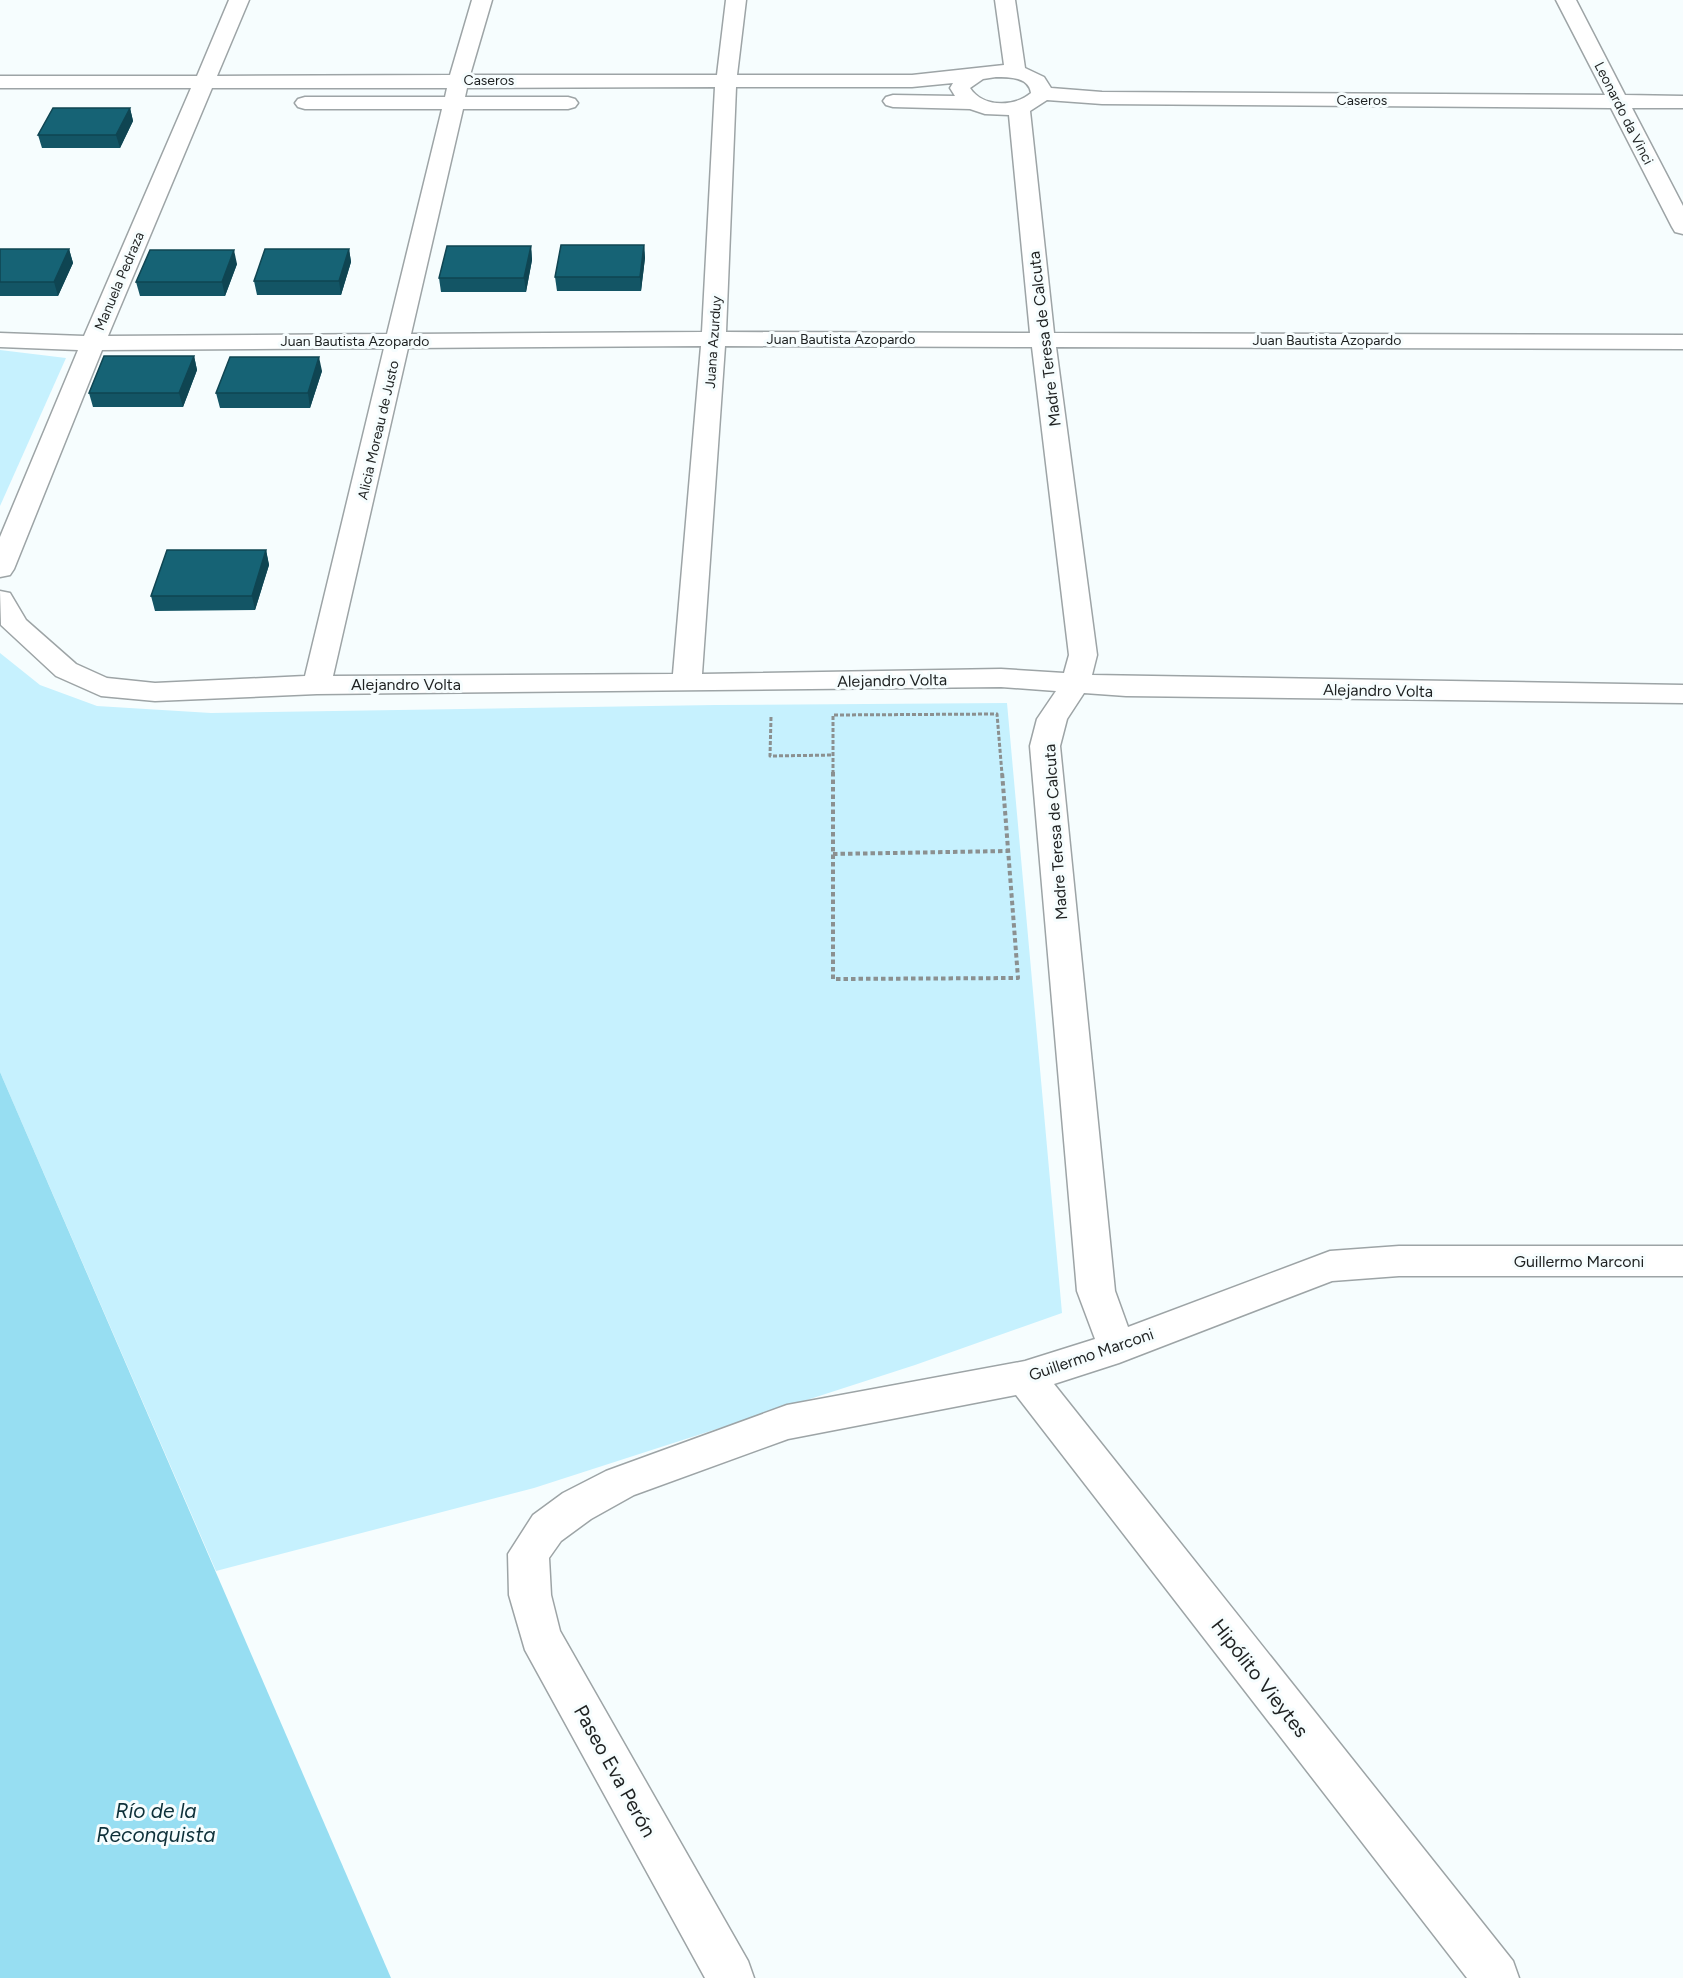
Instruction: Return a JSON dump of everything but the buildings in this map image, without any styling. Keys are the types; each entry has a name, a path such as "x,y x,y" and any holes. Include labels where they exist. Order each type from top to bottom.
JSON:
{"street":[{"name":"Manuela Pedraza","path":"1,562 93,343 183,103 205,81 239,0"},
{"name":"Alicia Moreau de Justo","path":"317,685 459,80 482,0"},
{"name":"Juana Azurduy","path":"687,683 714,339 725,97 736,0"},
{"path":"1005,0 1015,72 1037,81 1042,87 1030,101"},
{"name":"Leonardo da Vinci","path":"1566,0 1683,226"},
{"name":"Caseros","path":"0,82 459,80 725,97 912,81 996,71 1015,72"},
{"path":"974,103 963,96 960,88 965,80 978,74"},
{"name":"Caseros","path":"974,103 1004,109 1030,101 1102,98 1683,102"},
{"path":"865,101 974,103"},
{"name":"Madre Teresa de Calcuta","path":"1030,101 1043,339 1083,655 1076,683 1052,719 1045,746 1096,1291 1117,1347"},
{"path":"183,103 218,103"},
{"name":"Caseros","path":"289,103 583,103"},
{"name":"Juan Bautista Azopardo","path":"0,340 93,343 714,339 1683,342"},
{"path":"0,569 1,562"},
{"name":"Alejandro Volta","path":"0,599 15,625 66,670 101,687 155,692 317,685 1001,678 1126,687 1683,694"},
{"name":"Guillermo Marconi","path":"528,1554 547,1528 578,1506 620,1483 787,1422 1025,1377 1117,1347 1330,1266 1399,1261 1683,1261"},
{"name":"Hipólito Vieytes","path":"1025,1377 1496,1978"},
{"name":"Paseo Eva Perón","path":"528,1554 530,1595 540,1636 731,1978"}],"path":[{"path":"772,682 770,756 833,755"},
{"path":"997,714 1008,851 1018,978 833,979 833,715 997,714"},
{"path":"833,854 1008,851"}],"shaded area":[{"path":"0,350 66,358 0,506"},
{"path":"0,653 40,685 97,706 211,713 1007,703 1062,1313 915,1365 534,1488 216,1571 0,1072"}],"water":[{"name":"Río de la Reconquista","path":"0,1072 391,1978 0,1978"}]}
